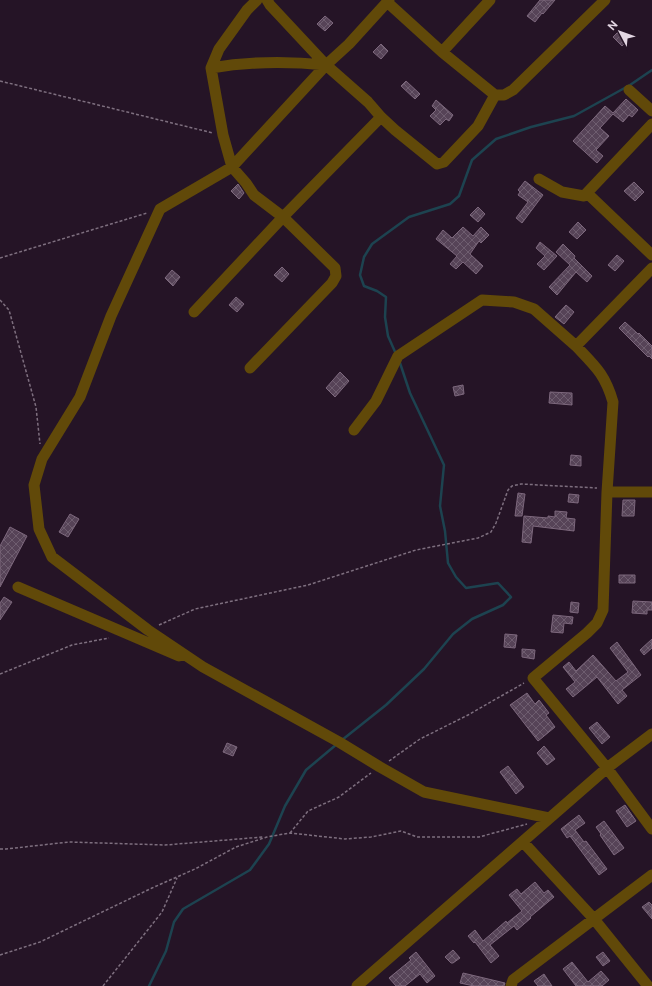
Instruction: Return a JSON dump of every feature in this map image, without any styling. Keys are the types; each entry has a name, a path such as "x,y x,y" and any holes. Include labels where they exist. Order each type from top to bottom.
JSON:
{"street":[{"path":"250,368 332,283 336,276 335,268 283,217 254,195 246,182 232,167 223,135 211,68 219,49 247,10 257,0"},
{"path":"267,0 326,65 368,102 395,130 437,164 444,162 478,126 495,95"},
{"path":"442,52 490,0"},
{"path":"549,818 424,792 340,742 203,666 148,630 52,557 39,529 34,485 42,459 80,397 111,316 160,209 232,167 326,65 349,44 388,1 442,52 495,95 504,95 513,90 605,0"},
{"path":"211,68 239,63 274,62 326,65"},
{"path":"629,90 652,111"},
{"path":"194,312 283,217 381,117"},
{"path":"539,179 562,192 584,196 652,124"},
{"path":"587,193 652,255"},
{"path":"576,346 652,268"},
{"path":"354,430 376,401 398,356 482,300 514,302 534,309 576,346 601,373 609,387 613,402 607,490 603,610 597,623 587,633 533,678 607,768 652,829"},
{"path":"607,490 652,492"},
{"path":"18,586 203,666"},
{"path":"357,986 607,768 652,734"},
{"path":"522,842 594,919 648,986"},
{"path":"511,986 513,980 652,875"}],"path":[{"path":"0,81 223,135"},
{"path":"0,258 160,209"},
{"path":"0,300 9,310 36,406 42,459"},
{"path":"148,630 195,609 308,585 416,550 478,538 491,532 496,523 508,490 512,486 521,484 607,490"},
{"path":"0,674 72,645 111,637"},
{"path":"290,834 308,811 339,797 420,739 468,715 533,678"},
{"path":"0,849 69,842 165,845 290,834 345,840 401,831 417,837 480,837 528,824"},
{"path":"0,954 40,942 195,869 236,847 266,837"},
{"path":"103,986 162,912 177,877"}],"building":[{"path":"540,0 555,0 535,22 527,16"},
{"path":"325,16 333,23 325,31 317,24"},
{"path":"619,31 628,40 622,46 613,37"},
{"path":"381,44 388,51 381,59 373,52"},
{"path":"406,81 420,94 415,99 401,86"},
{"path":"626,99 638,110 632,117 629,115 623,122 613,114 600,128 609,136 596,150 603,156 597,163 573,141 605,106 613,113"},
{"path":"436,100 453,115 449,121 446,119 440,125 430,116 436,110 432,106"},
{"path":"525,181 543,195 522,223 516,218 528,202 518,195 520,192 518,190"},
{"path":"634,182 644,192 635,201 624,191"},
{"path":"238,184 244,193 239,199 231,191"},
{"path":"478,207 485,214 478,222 470,215"},
{"path":"578,222 586,230 577,239 569,232"},
{"path":"463,227 473,236 481,227 489,235 481,243 479,241 470,254 483,266 476,274 463,262 456,269 450,264 457,256 436,239 443,230 452,238"},
{"path":"540,242 557,256 544,270 537,264 545,256 536,248"},
{"path":"563,244 575,256 574,258 592,276 587,282 576,272 557,295 549,287 570,265 556,252"},
{"path":"617,255 624,261 615,271 608,265"},
{"path":"282,267 289,274 282,282 274,275"},
{"path":"172,270 180,277 173,286 165,278"},
{"path":"236,297 244,304 237,312 229,305"},
{"path":"566,305 574,312 564,324 555,317"},
{"path":"625,322 652,346 652,359 649,356 648,357 619,328"},
{"path":"340,372 349,381 335,397 326,388"},
{"path":"463,385 464,394 455,396 453,387"},
{"path":"550,392 572,393 572,405 549,403"},
{"path":"571,455 581,456 581,466 570,465"},
{"path":"518,493 525,494 522,516 515,516"},
{"path":"569,494 579,495 578,503 568,502"},
{"path":"623,500 635,500 634,516 622,516"},
{"path":"555,511 567,512 566,518 575,519 574,531 533,526 531,543 522,542 524,516 548,518 548,516 555,517"},
{"path":"70,514 79,519 68,537 59,532"},
{"path":"10,527 27,536 0,587 0,546"},
{"path":"619,575 635,575 635,583 619,583"},
{"path":"4,597 12,602 0,620 0,603"},
{"path":"633,601 652,602 652,610 647,610 647,614 632,613"},
{"path":"571,602 579,603 578,613 570,612"},
{"path":"553,615 573,617 572,624 564,623 563,633 551,632"},
{"path":"505,634 517,635 515,648 504,647"},
{"path":"652,639 652,648 644,655 640,650"},
{"path":"617,642 641,675 622,690 627,696 618,704 597,677 573,697 566,689 575,682 563,667 569,662 576,671 593,655 616,681 628,672 610,648"},
{"path":"522,649 535,650 534,659 522,657"},
{"path":"527,693 535,704 539,700 549,713 546,715 555,727 538,741 510,705"},
{"path":"597,722 610,737 602,744 589,728"},
{"path":"227,743 237,747 233,756 223,752"},
{"path":"544,746 555,759 547,765 537,753"},
{"path":"508,766 524,787 516,794 500,772"},
{"path":"625,805 636,821 627,827 616,811"},
{"path":"579,815 585,823 575,830 584,842 586,841 607,869 599,875 570,836 567,838 561,829"},
{"path":"604,821 624,848 614,855 596,827"},
{"path":"535,882 544,893 548,890 554,897 517,930 514,926 490,945 499,956 491,963 475,942 474,943 468,936 475,930 483,941 506,921 507,923 522,911 509,895 517,889 521,894"},
{"path":"649,902 652,905 652,919 642,907"},
{"path":"453,950 460,958 451,963 445,957"},
{"path":"416,952 435,976 427,983 420,974 405,986 396,986 389,978 411,960 409,958"},
{"path":"603,952 610,961 603,966 596,957"},
{"path":"572,962 588,982 601,971 609,980 602,986 576,986 563,969"},
{"path":"463,973 505,983 504,986 474,986 460,983"},
{"path":"544,974 552,986 538,986 534,981"}],"waterway":[{"path":"396,354 388,336 385,317 386,297 377,291 364,286 360,275 364,257 372,244 409,217 450,204 459,196 472,160 496,139 531,127 574,116 630,85 652,70"},
{"path":"342,740 386,705 424,669 453,634 472,619 503,605 511,597 498,583 466,588 456,577 448,563 445,531 440,506 444,465 410,393 399,360"},
{"path":"149,986 166,951 174,922 183,909 250,870 269,844 285,806 306,770 337,744"}]}
